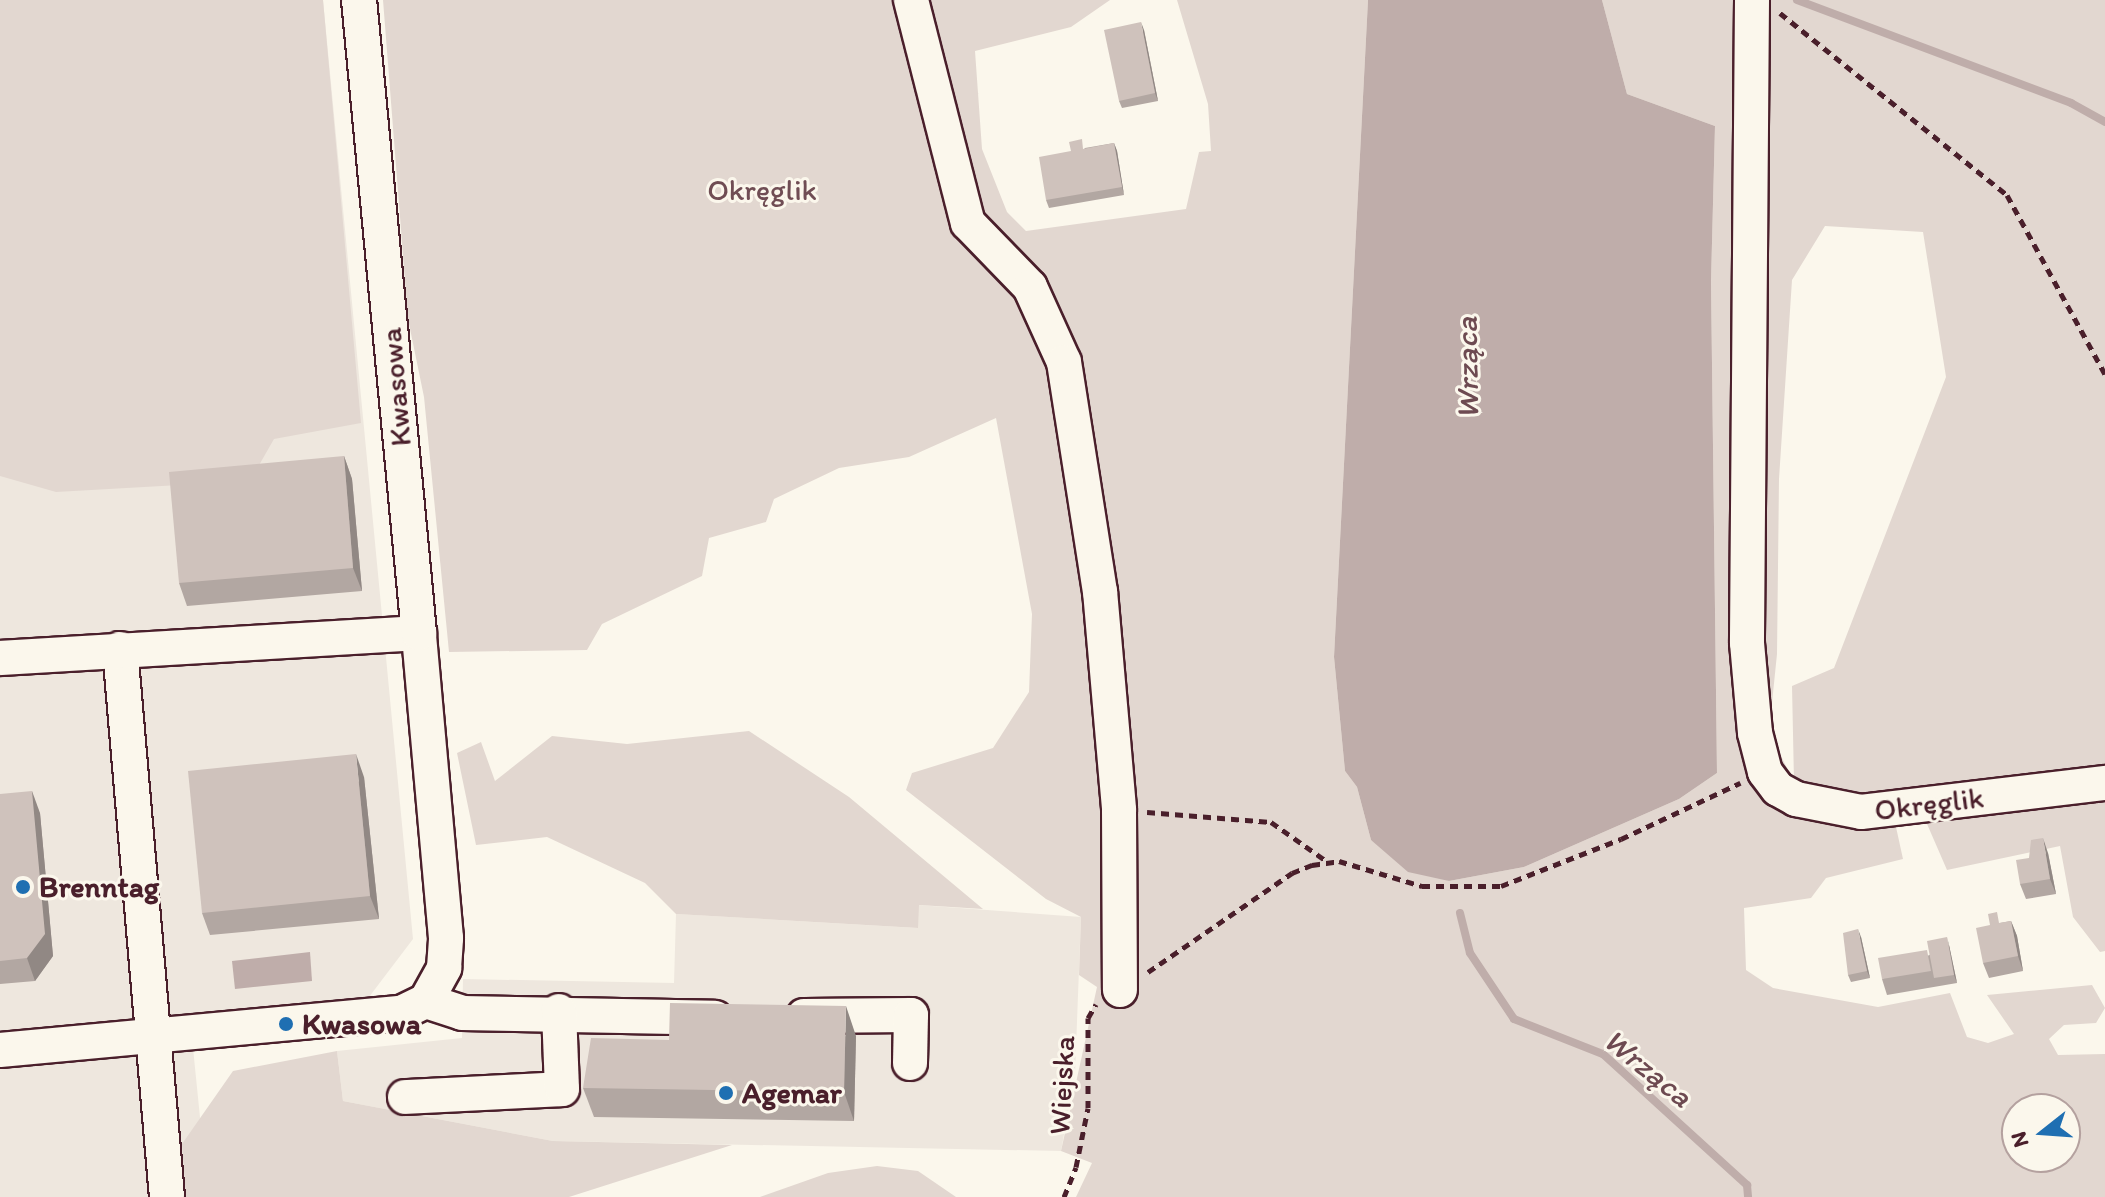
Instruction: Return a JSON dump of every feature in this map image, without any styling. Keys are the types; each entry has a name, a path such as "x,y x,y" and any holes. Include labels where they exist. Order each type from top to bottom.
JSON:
{"street":[{"name":"Kwasowa","path":"359,0 446,938 444,968 426,1001"},
{"path":"911,0 968,223 1030,287 1064,362 1100,591 1119,810 1120,990"},
{"path":"1763,4 1747,643 1753,720 1765,772"},
{"path":"0,681 14,657 419,633"},
{"path":"120,649 167,1197"},
{"name":"Okręglik","path":"1765,772 1778,789 1796,799 1861,812 2105,783"},
{"path":"0,1050 387,1015 426,1001 462,1013 559,1011 655,1019 911,1015 910,1063"},
{"path":"405,1097 562,1089 559,1011"}],"path":[{"path":"1763,4 2007,195 2105,374"},
{"path":"1119,810 1271,822 1326,861 1422,886 1501,886 1621,839 1765,772"},
{"name":"Wiejska","path":"1064,1197 1076,1167 1088,1108 1088,1018 1097,1002 1120,990 1292,873 1326,861"}],"shaded area":[{"path":"0,0 323,0 413,939 369,997 190,1018 208,1197 0,1197"},
{"path":"918,905 1081,917 1075,1074 1061,1151 553,1141 343,1101 337,1051 462,1038 463,979 674,983 676,914 917,928"}],"green space":[{"path":"0,0 323,0 361,423 274,439 250,481 56,492 0,476"},
{"name":"Okręglik","path":"383,0 1110,0 1071,27 975,51 982,149 1007,212 1026,231 1186,209 1199,152 1211,151 1208,104 1177,0 1368,0 1334,657 1345,771 1357,787 1371,840 1449,881 1524,867 1679,799 1717,773 1711,282 1715,126 1627,94 1602,0 2105,0 2105,771 1889,795 1903,859 1826,878 1811,898 1744,908 1746,970 1773,988 1878,1007 1950,993 1967,1037 1988,1043 2014,1034 1987,995 2092,985 2105,1008 2096,1023 2064,1025 2049,1039 2058,1055 2105,1054 2105,1197 1076,1197 1092,1163 1061,1151 1097,987 1079,975 1081,917 1046,899 906,790 912,773 993,748 1029,692 1032,614 996,418 909,457 839,468 774,499 766,522 709,538 702,576 602,624 587,650 449,652 424,397 408,319","holes":["1825,226 1923,232 1946,377 1834,668 1792,686 1794,782 1769,732 1777,654 1779,479 1792,280"]},
{"path":"749,731 849,797 983,909 919,905 918,928 676,914 645,883 547,837 476,845 457,753 481,742 495,781 552,736 627,744"},
{"path":"2105,797 2105,951 2100,952 2073,917 2060,846 1947,870 1924,817"},
{"path":"337,1051 343,1101 553,1141 732,1145 569,1197 186,1197 182,1144 233,1071"},
{"path":"877,1166 918,1171 956,1197 760,1197 828,1173"}],"water":[{"path":"1368,0 1602,0 1627,94 1715,126 1711,282 1717,773 1679,799 1524,867 1449,881 1408,872 1371,840 1357,787 1345,771 1334,657"},
{"path":"310,952 312,981 235,989 232,961"}],"building":[{"path":"1141,22 1155,93 1119,101 1104,30"},
{"path":"1082,139 1083,149 1114,143 1122,187 1046,200 1039,157 1071,151 1069,142"},
{"path":"344,456 353,568 179,583 169,472"},
{"path":"356,754 370,896 202,913 188,771"},
{"name":"Brenntag","path":"32,791 45,934 27,958 0,961 0,794"},
{"path":"2043,838 2050,879 2020,884 2016,860 2029,858 2031,840"},
{"path":"1997,912 1999,923 2011,921 2018,956 1983,963 1976,928 1990,925 1988,914"},
{"path":"1858,929 1867,971 1848,975 1843,933"},
{"path":"1947,937 1954,975 1934,978 1927,941"},
{"path":"1927,950 1931,971 1882,979 1878,958"},
{"path":"670,1003 846,1006 844,1092 583,1088 591,1038 669,1040"}],"waterway":[{"path":"1797,0 2071,103 2105,122"},
{"name":"Wrząca","path":"1460,913 1470,953 1514,1019 1603,1054 1747,1185 1748,1197"}],"place":[{"name":"Brenntag","path":"23,887"},
{"name":"Kwasowa","path":"286,1024"},
{"name":"Agemar","path":"726,1093"}]}
